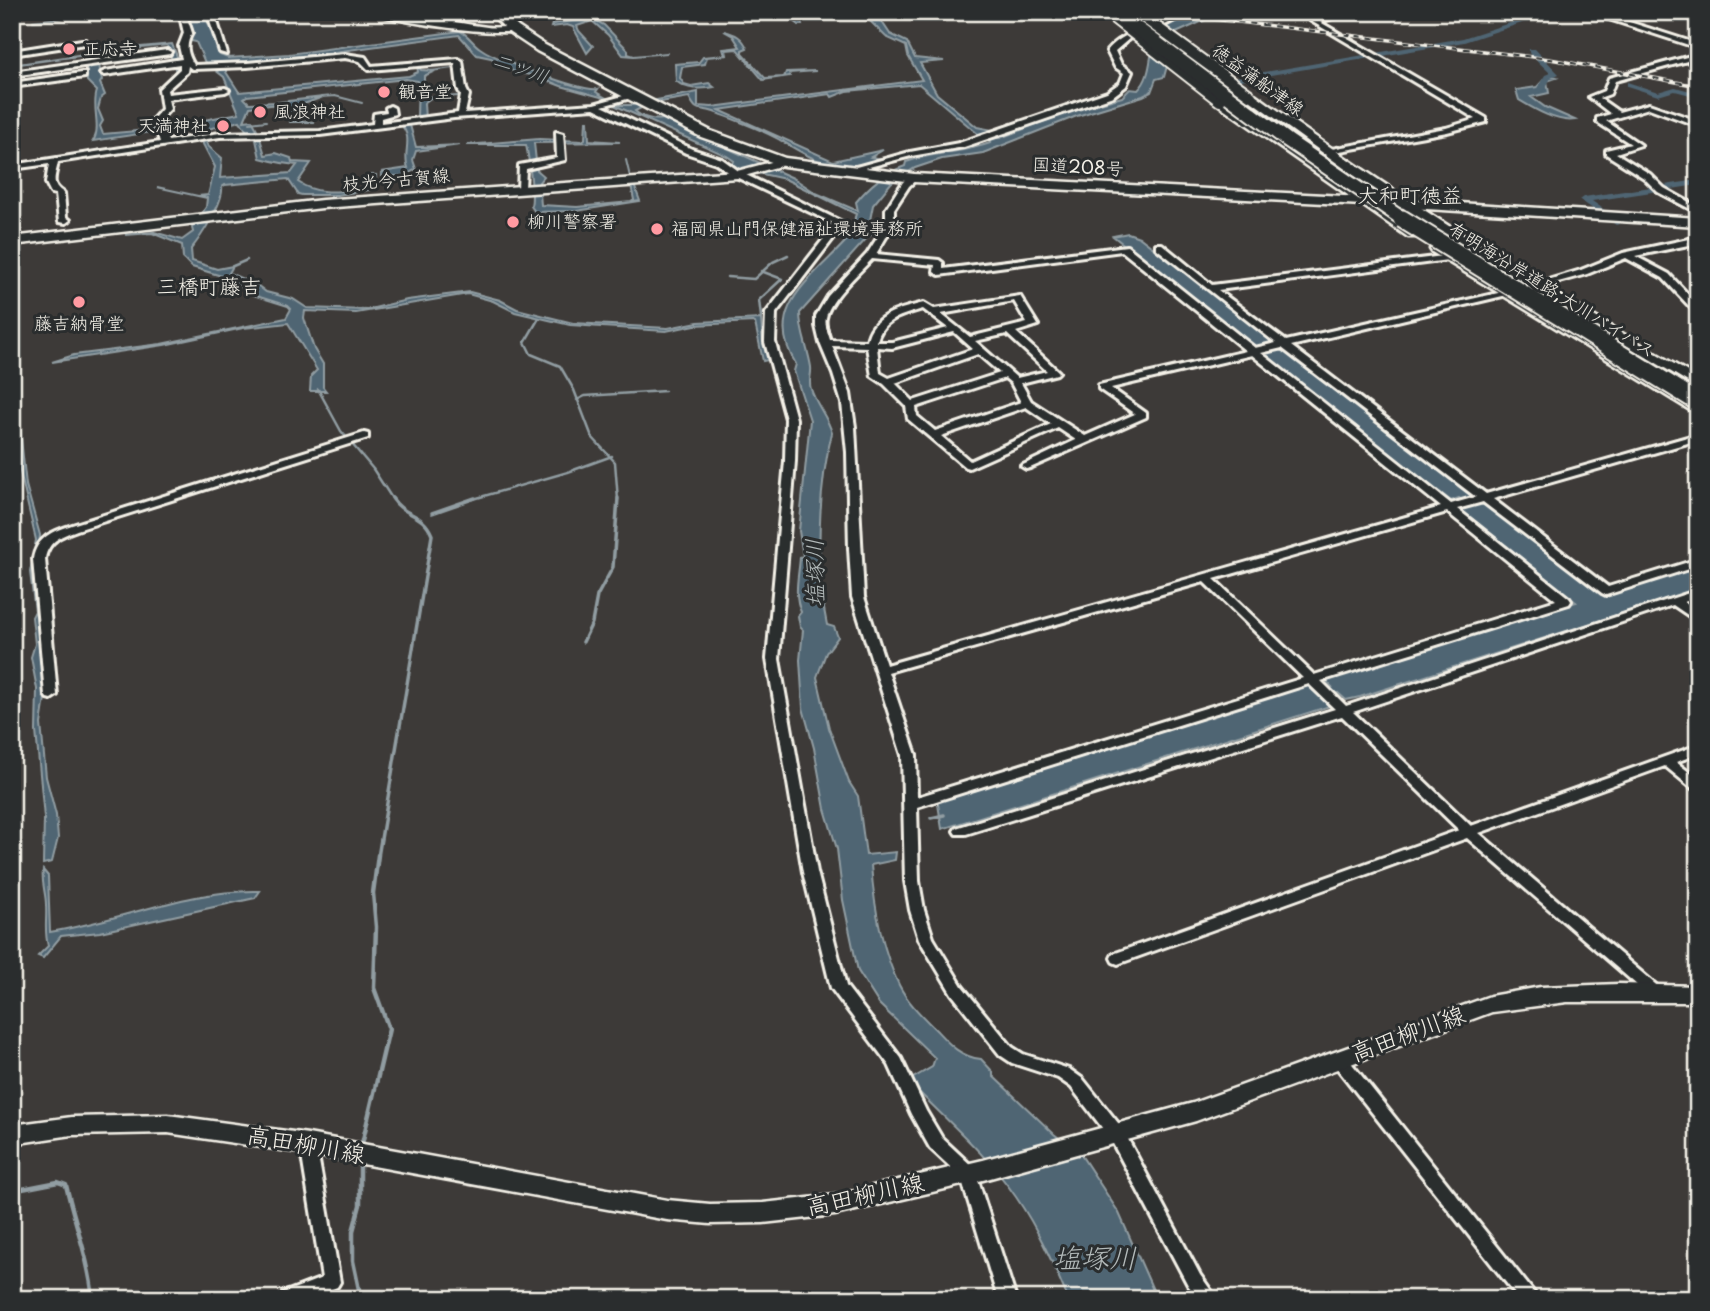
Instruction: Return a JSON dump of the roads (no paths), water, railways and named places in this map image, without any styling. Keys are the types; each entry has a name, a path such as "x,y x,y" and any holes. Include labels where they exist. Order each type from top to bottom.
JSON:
{"highway":[{"name":"国道208号","path":"495,12 514,30 631,95 706,134 783,162 914,178 1363,201 1698,222"},
{"name":"有明海沿岸道路;大川バイパス","path":"1115,12 1248,112 1368,197 1473,265 1698,402"}],"main road":[{"path":"12,13 20,12"},
{"name":"徳益蒲船津線","path":"1106,12 1220,101 1363,201 1448,257 1698,411"},
{"name":"徳益蒲船津線","path":"1136,12 1326,152 1406,205 1533,286 1695,380"},
{"path":"386,13 491,31 514,30"},
{"name":"徳益蒲船津線","path":"1287,148 1326,152"},
{"name":"枝光今古賀線","path":"12,241 322,204 741,173 783,162"},
{"path":"1448,257 1484,255"},
{"path":"1504,292 1533,286"},
{"name":"高田柳川線","path":"12,1135 72,1126 168,1124 308,1144 667,1210 710,1214 763,1213 835,1205 975,1172 1196,1112 1490,1004 1521,996 1558,993 1698,994"}],"street":[{"path":"165,144 157,119 166,109 163,89 183,65 182,42 188,33 182,12"},
{"path":"210,12 224,52"},
{"path":"450,22 458,12"},
{"path":"846,171 910,154 961,145 1110,94 1123,84 1128,72 1118,65 1111,51 1119,40 1139,29 1159,26 1187,12"},
{"path":"1326,152 1447,130 1483,120 1314,21 1349,12"},
{"path":"1590,12 1698,46"},
{"path":"12,53 82,42"},
{"path":"12,74 167,52"},
{"path":"105,73 169,63 192,67 247,65 345,56 362,59 369,68 441,58 458,61 461,66 462,89 465,95 461,116"},
{"path":"1616,114 1593,95 1607,92 1612,80 1698,57"},
{"path":"12,85 85,80 83,63"},
{"path":"164,97 225,90"},
{"path":"14,167 202,138 320,133 461,116 603,104 631,95"},
{"path":"603,104 689,152 719,161 838,222 833,233 771,313 770,342 791,419 790,461 773,659 810,872 839,988 895,1062 936,1143 975,1172 1007,1299"},
{"path":"1698,124 1654,107 1600,120 1637,145 1609,152 1647,176 1661,190 1698,211"},
{"path":"377,125 377,116 391,114 390,108"},
{"path":"530,188 522,167 542,166 542,162 561,160 560,139"},
{"path":"54,161 50,183 54,191 60,193 62,220 66,220"},
{"path":"914,178 906,184 890,209 890,224 870,256 833,296 821,316 825,343 846,400 855,475 855,571 858,597 909,755 910,854 917,910 926,939 938,962 1006,1051 1018,1059 1063,1073 1077,1083 1194,1280 1208,1299"},
{"path":"1533,286 1584,272 1626,255 1698,240"},
{"path":"1159,246 1606,591 1698,562"},
{"path":"870,256 939,263 939,272 1124,248 1565,601 910,804"},
{"path":"1626,255 1673,281 1683,297 1698,310"},
{"path":"1210,288 1448,257"},
{"path":"1026,466 1142,415 1103,387 1504,292"},
{"path":"933,312 1017,298 1033,325 968,340"},
{"path":"1059,424 969,465 912,417 911,405 888,382 875,374 869,343 873,333 888,316 924,306 956,329 1011,378 1027,403 1059,424 1083,440"},
{"path":"825,343 892,345 956,329"},
{"path":"911,405 1011,378 1054,372 1009,331"},
{"path":"888,382 980,350"},
{"path":"934,435 1027,403"},
{"path":"51,695 39,559 40,548 45,541 76,527 364,436"},
{"path":"881,670 1698,438"},
{"path":"1206,578 1470,833 1657,994"},
{"path":"961,831 1344,712 1698,593"},
{"path":"1674,600 1698,618"},
{"path":"1118,958 1698,749"},
{"path":"1666,760 1698,786"},
{"path":"1339,1059 1530,1299"},
{"path":"289,1299 331,1282 308,1144"}],"water":[{"name":"二ツ川","path":"188,12 205,12 220,55 228,58 289,54 460,31 489,53 539,74 589,89 598,89 596,92 608,99 533,75 516,73 491,58 477,55 459,35 304,56 206,65 196,42 187,40 194,34"},
{"path":"594,12 593,19 604,25 628,50 628,54 634,56 623,55 608,35 592,21 577,26 593,46 587,53 573,27 551,27 552,24 587,19 587,14 520,22 528,18"},
{"path":"783,12 791,17 868,12 882,22 890,34 907,42 915,58 944,61 920,63 937,94 977,127 992,130 978,134 919,84 847,91 832,97 830,94 719,110 833,161 883,150 871,157 883,159 839,165 814,159 756,128 697,108 689,97 661,102 657,100 698,92 698,106 712,107 922,80 908,56 906,46 886,37 863,14 801,17 810,20 801,20 802,25 799,25"},
{"name":"塩塚川","path":"1199,12 1223,12 1176,33 1164,77 1156,79 1151,92 1077,116 983,153 942,159 915,168 891,183 873,205 868,230 876,231 800,313 811,367 810,386 832,433 821,503 820,555 827,625 834,627 838,637 826,653 817,677 829,728 849,782 858,796 866,855 896,852 895,860 871,865 876,911 887,956 903,992 926,1020 956,1050 981,1059 993,1072 993,1076 1054,1134 1081,1155 1119,1213 1153,1290 1153,1299 1068,1299 1038,1234 1005,1181 979,1151 908,1081 932,1067 935,1058 879,1004 858,971 843,900 837,849 825,809 814,748 803,708 800,660 803,630 798,616 801,612 797,591 800,557 803,556 799,531 810,420 794,371 796,364 786,343 784,325 798,292 852,234 856,214 785,179 734,168 734,161 727,156 614,105 637,105 641,108 635,111 644,117 663,119 793,178 816,193 858,211 856,202 866,190 884,176 905,166 906,162 990,143 988,138 1000,138 1074,110 1122,97 1130,89 1138,90 1147,75 1158,33 1171,22"},
{"path":"724,31 743,41 747,48 742,50 742,53 765,78 783,77 763,80 737,49 726,50 727,55 707,57 705,64 682,67 680,78 684,84 691,86 709,83 714,87 690,88 676,81 675,64 699,62 703,57 725,55 723,49 740,47 733,36"},
{"path":"89,42 98,51 172,44 182,69 180,72 176,72 167,45 97,55 102,80 100,83 105,95 101,98 98,109 103,121 100,126 103,134 159,131 93,141 97,130 97,91 87,81 86,55 12,65 91,53"},
{"path":"417,65 421,70 435,71 424,76 424,95 432,97 424,103 425,119 419,120 417,116 418,81 406,79 247,96 244,98 249,103 323,97 293,108 292,120 314,122 290,122 288,107 281,104 250,107 244,121 252,120 259,133 248,133 240,121 208,129 209,136 205,137 209,147 222,158 220,178 291,173 297,165 260,158 255,135 259,135 265,155 276,153 291,158 292,162 311,163 298,182 306,187 332,192 369,189 372,188 371,175 376,175 376,189 337,195 302,195 298,194 288,179 225,185 211,219 191,249 192,261 217,269 233,266 229,273 257,285 266,292 293,299 307,308 366,310 407,300 470,292 500,300 517,309 573,323 668,328 698,322 761,319 763,344 768,360 763,361 753,322 695,325 666,331 570,325 515,312 493,301 468,294 356,313 305,311 304,318 314,349 323,364 323,387 326,391 310,391 311,376 317,370 288,323 243,328 164,345 52,362 74,355 161,344 286,318 291,309 253,295 228,278 192,267 183,258 182,245 152,233 125,235 154,232 182,240 193,232 192,228 206,207 207,198 157,187 198,196 208,195 215,167 194,127 164,128 239,113 224,77 215,70 188,70 226,67 226,72 239,92 409,76 418,72"},
{"path":"816,71 789,73 790,76 784,77 786,72"},
{"path":"1547,76 1556,78 1547,81 1549,93 1531,97 1545,107 1575,120 1553,117 1519,100 1516,90 1537,87"},
{"path":"425,121 410,125 416,147 460,145 416,151 413,160 416,169 404,176 381,176 382,172 408,168 405,130 401,125 388,125"},
{"path":"586,121 589,140 620,142 534,143 537,170 544,176 539,182 541,205 577,207 631,202 634,200 631,185 634,185 640,201 576,211 535,212 531,206 532,186 526,145 466,145 539,139 582,141 585,139"},
{"path":"1128,233 1139,237 1277,342 1270,344 1276,350 1286,348 1476,495 1468,498 1474,503 1484,501 1604,593 1698,564 1698,589 1360,697 1346,700 1338,693 1327,697 1333,705 942,829 937,798 1312,684 1320,691 1332,687 1325,680 1576,602 1459,508 1467,504 1459,498 1451,501 1261,353 1269,350 1263,346 1255,347 1113,236"},
{"path":"12,395 20,429 26,485 40,535 34,588 39,614 45,698 41,724 46,777 56,815 58,838 52,862 43,864 44,818 36,731 37,689 31,657 35,644 32,617 35,611 30,572 36,540 14,446"},
{"path":"43,870 48,876 50,932 181,900 260,891 255,898 100,932 61,936 43,958 38,956 48,946"}],"waterway":[{"path":"1157,23 1180,12"},
{"path":"1235,79 1464,40 1552,12"},
{"path":"33,21 62,18"},
{"path":"1532,51 1555,74 1548,77 1540,90"},
{"path":"634,56 667,53"},
{"path":"431,71 453,68"},
{"path":"1630,84 1658,94 1675,89 1698,95"},
{"path":"321,97 335,96 362,103"},
{"path":"429,98 458,96"},
{"path":"250,123 266,121"},
{"path":"626,160 631,181"},
{"path":"1616,222 1584,200 1698,182"},
{"path":"762,272 773,262 788,255"},
{"path":"233,266 247,260"},
{"path":"727,277 754,279 762,272"},
{"path":"761,317 759,300 782,279 762,272"},
{"path":"539,318 525,342 531,354 560,366 578,400"},
{"path":"318,389 341,431 373,469 393,500"},
{"path":"578,400 585,396 665,391"},
{"path":"578,400 592,437 610,457"},
{"path":"470,500 568,472 610,457"},
{"path":"610,457 615,462 618,499"},
{"path":"378,857 432,535 424,522 402,509 392,498"},
{"path":"432,513 475,498"},
{"path":"583,642 592,623 597,596 613,567 618,499"},
{"path":"931,818 944,815"},
{"path":"361,1148 389,1029 374,988 376,927 373,893 378,855"},
{"path":"360,1160 360,1205 353,1231 353,1261 361,1299"},
{"path":"12,1191 58,1182 66,1185 85,1256 93,1299"}],"railway":[{"path":"1154,12 1550,59 1698,86"}],"place":[{"name":"正応寺","path":"69,49"},
{"name":"観音堂","path":"384,92"},
{"name":"風浪神社","path":"260,112"},
{"name":"天満神社","path":"223,126"},
{"name":"柳川警察署","path":"513,222"},
{"name":"福岡県山門保健福祉環境事務所","path":"657,229"},
{"name":"藤吉納骨堂","path":"79,302"}],"district":[{"name":"大和町徳益","path":"1410,196"},
{"name":"三橋町藤吉","path":"209,287"}]}
